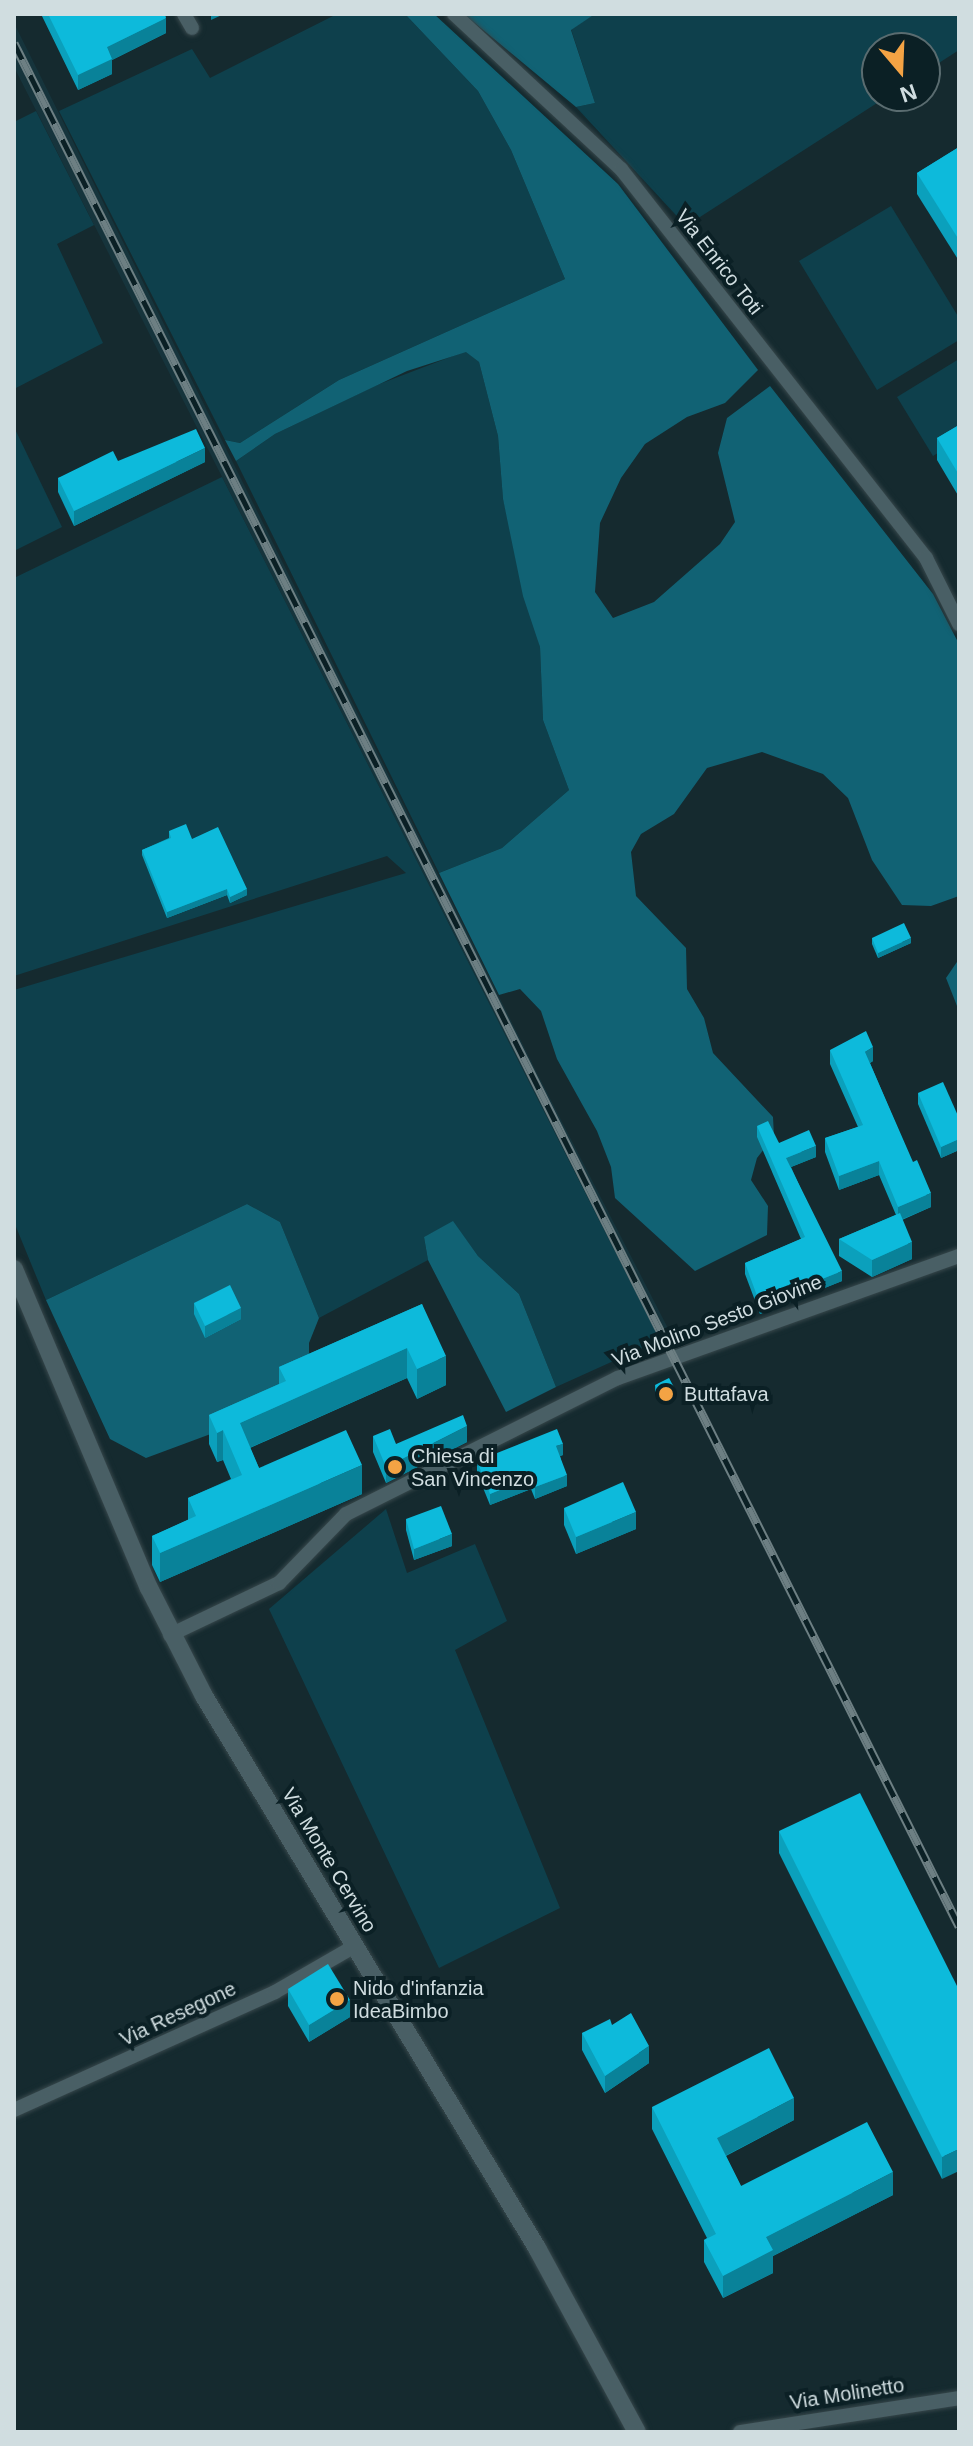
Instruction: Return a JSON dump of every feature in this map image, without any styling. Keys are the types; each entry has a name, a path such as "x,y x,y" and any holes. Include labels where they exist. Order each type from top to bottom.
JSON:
{"street":[{"path":"184,14 192,28"},
{"name":"Via Enrico Toti","path":"454,14 621,169 926,558 959,624"},
{"name":"Via Molino Sesto Giovine","path":"170,1635 279,1583 346,1514 618,1378 959,1256"},
{"name":"Via Monte Cervino","path":"14,1269 170,1635 537,2248 637,2432"},
{"name":"Via Resegone","path":"14,2110 275,1992 355,1946"},
{"name":"Via Molinetto","path":"740,2432 959,2398"}],"shaded area":[{"path":"337,14 405,14 478,91 511,150 565,279 339,380 240,443 225,440 59,111 192,49 210,78"},
{"path":"405,14 434,14 618,184 758,370 725,403 687,417 645,444 621,478 600,523 595,592 613,618 654,602 720,544 735,522 718,453 727,418 770,386 933,594 959,644 959,896 931,906 902,905 872,860 848,798 823,774 762,752 707,768 674,814 641,834 631,852 636,896 686,948 687,989 704,1018 713,1053 773,1117 774,1136 757,1158 751,1180 768,1206 767,1235 695,1271 615,1198 611,1167 597,1131 557,1059 541,1011 520,989 499,995 439,873 502,848 569,790 543,720 540,647 523,596 503,499 498,436 479,362 466,352 407,371 275,434 236,461 225,440 240,443 339,380 565,279 511,150 478,91"},
{"path":"464,14 595,14 571,30 595,103 576,107"},
{"path":"595,14 959,14 959,50 941,62 941,32 861,32 863,112 686,226 576,107 595,103 571,29"},
{"path":"14,23 539,1077 675,1342 664,1347 660,1340 14,67"},
{"path":"36,111 94,225 57,244 103,343 14,389 14,122"},
{"path":"891,206 959,318 959,340 877,390 799,261"},
{"path":"466,351 479,362 498,436 503,499 540,647 543,720 569,790 502,848 439,873 236,461 275,434 377,385"},
{"path":"959,359 959,440 933,456 897,397"},
{"path":"14,427 62,527 14,551"},
{"path":"222,477 660,1340 556,1387 519,1294 478,1256 453,1222 424,1237 428,1260 319,1318 280,1222 247,1204 46,1300 14,1222 14,990 406,873 387,856 14,976 14,578"},
{"path":"959,959 959,1011 946,978"},
{"path":"247,1204 280,1222 319,1318 309,1343 309,1371 243,1422 146,1458 110,1439 46,1300"},
{"path":"453,1221 478,1256 519,1294 556,1387 506,1412 428,1260 424,1237"},
{"path":"386,1509 407,1573 475,1544 507,1621 455,1650 560,1908 439,1968 269,1609"}],"building":[{"path":"48,14 165,14 166,18 107,47 112,59 78,75"},
{"path":"959,147 959,240 917,173"},
{"path":"959,425 959,475 937,438"},
{"path":"196,429 205,448 74,511 58,478 113,451 118,461"},
{"path":"186,824 192,839 218,827 247,889 230,897 227,889 167,912 142,850 171,838 169,831"},
{"path":"904,923 911,938 878,953 872,938"},
{"path":"866,1031 873,1047 865,1052 913,1162 917,1160 931,1193 898,1207 879,1161 839,1176 825,1138 863,1125 830,1050"},
{"path":"943,1082 959,1118 959,1139 941,1147 918,1093"},
{"path":"768,1121 779,1143 809,1130 816,1146 786,1158 842,1271 760,1304 745,1263 805,1237 757,1126"},
{"path":"900,1213 912,1242 872,1260 839,1239"},
{"path":"230,1285 241,1308 205,1326 194,1303"},
{"path":"422,1304 446,1356 417,1369 407,1348 240,1423 259,1468 346,1430 362,1465 160,1553 152,1536 196,1516 188,1498 242,1475 223,1430 217,1433 209,1415 286,1381 279,1367"},
{"path":"669,1378 676,1391 662,1399 655,1385"},
{"path":"463,1415 467,1426 386,1467 373,1436 390,1429 396,1444"},
{"path":"557,1429 563,1444 556,1446 567,1475 535,1487 531,1477 490,1494 477,1461"},
{"path":"623,1482 636,1512 576,1537 564,1508"},
{"path":"441,1506 452,1534 414,1549 406,1519"},
{"path":"860,1793 959,1990 959,2149 942,2157 779,1831"},
{"path":"328,1964 350,2000 309,2025 288,1989"},
{"path":"631,2013 649,2046 605,2076 582,2033 610,2019 612,2025"},
{"path":"769,2048 794,2098 717,2138 741,2186 867,2122 893,2172 766,2237 773,2250 723,2276 704,2240 716,2234 652,2107"}],"railway":[{"path":"14,43 959,1926"}],"place":[{"name":"Buttafava","path":"666,1394"},
{"name":"Chiesa di San Vincenzo","path":"395,1467"},
{"name":"Nido d'infanzia IdeaBimbo","path":"337,1999"}]}
